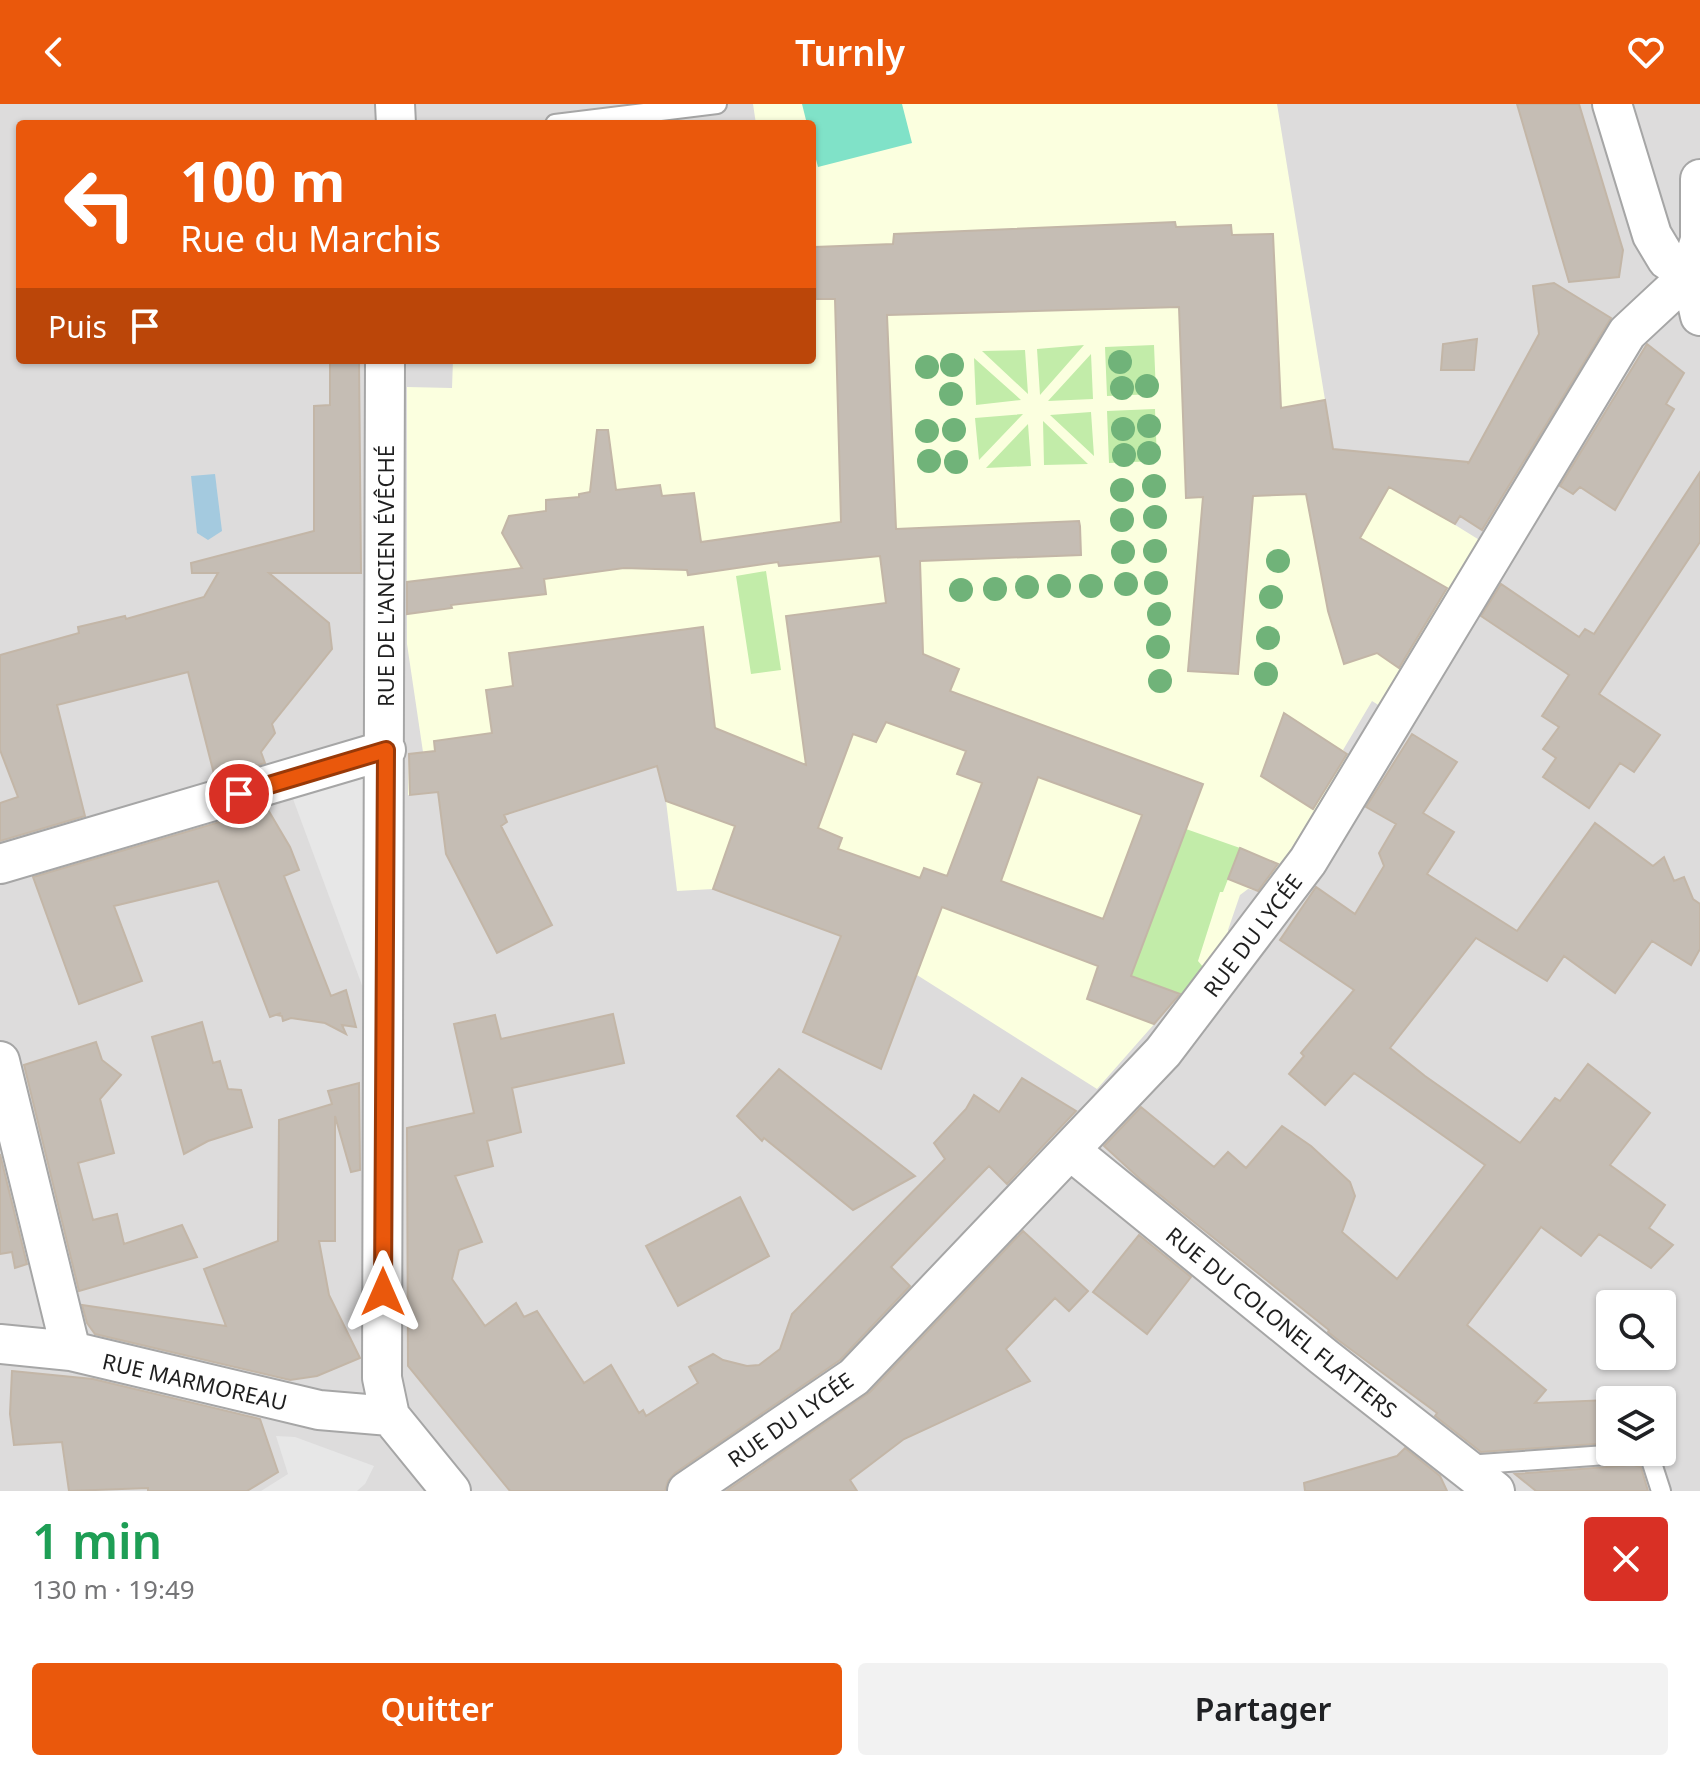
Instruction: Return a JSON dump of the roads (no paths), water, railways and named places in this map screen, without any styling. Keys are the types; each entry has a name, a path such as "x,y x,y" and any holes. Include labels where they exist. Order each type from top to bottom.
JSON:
{"street":[{"path":"1612,104 1652,235 1667,260 1695,269"},
{"path":"1700,179 1700,240 1695,269 1700,316"},
{"name":"RUE DU LYCÉE","path":"687,1491 854,1377 1163,1052 1308,861 1627,333 1695,269"},
{"name":"RUE DE L'ANCIEN ÉVÊCHÉ","path":"385,364 382,1378 390,1416"},
{"path":"0,864 386,750"},
{"path":"0,1061 71,1351"},
{"name":"RUE DU COLONEL FLATTERS","path":"1071,1151 1324,1357 1495,1491"},
{"name":"RUE MARMOREAU","path":"0,1344 71,1351 319,1410 390,1416"},
{"path":"390,1416 451,1491"}],"lane":[{"path":"587,120 717,104"},
{"path":"1463,1466 1634,1453 1650,1457 1661,1491"}],"water":[{"path":"215,474 222,531 208,540 197,533 191,476"}]}
